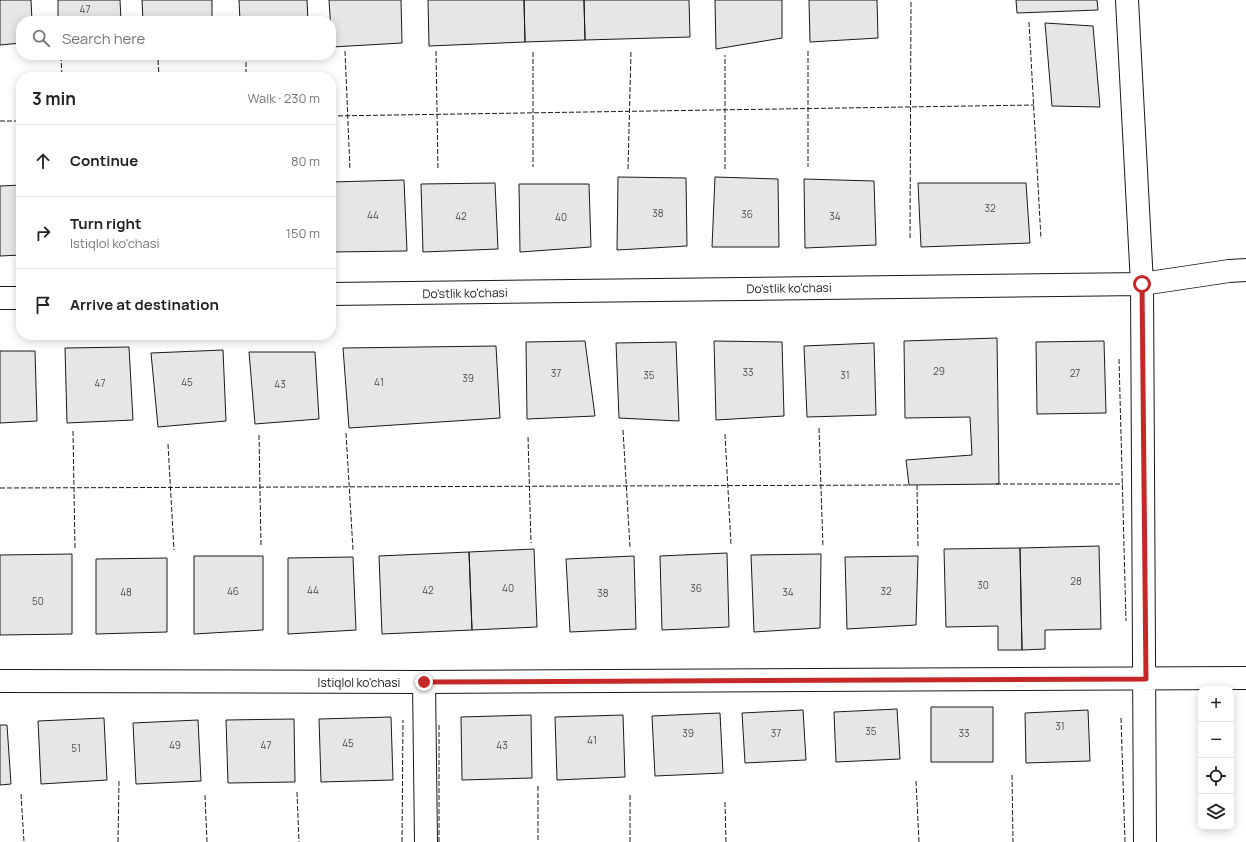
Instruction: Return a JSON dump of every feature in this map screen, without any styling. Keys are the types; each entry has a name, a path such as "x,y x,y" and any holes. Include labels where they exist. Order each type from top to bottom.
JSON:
{"street":[{"path":"1126,0 1142,284 1146,679 1145,842"},
{"name":"Do'stlik ko'chasi","path":"336,294 1142,284 1229,271 1246,270"},
{"path":"0,298 16,298"},
{"name":"Istiqlol ko'chasi","path":"0,681 424,682 1246,678"},
{"path":"424,682 426,842"}],"building":[{"path":"0,0 31,0 32,16 16,16 16,43 0,45"},
{"path":"58,0 120,0 121,16 58,16"},
{"path":"142,0 212,0 212,16 143,16"},
{"path":"239,0 307,0 308,16 240,16"},
{"path":"329,0 401,0 402,43 336,47 336,16 330,16"},
{"path":"428,0 524,0 525,42 429,46"},
{"path":"524,0 584,0 585,40 525,42"},
{"path":"584,0 689,0 690,37 585,40"},
{"path":"715,0 782,0 782,38 716,49"},
{"path":"809,0 877,0 878,38 810,42"},
{"path":"1016,0 1097,0 1098,10 1017,13"},
{"path":"1045,23 1093,26 1100,107 1052,106"},
{"path":"618,177 686,178 687,246 617,250"},
{"path":"715,177 778,179 779,247 712,247"},
{"path":"804,179 874,181 876,245 805,248"},
{"path":"404,180 407,251 336,252 336,182"},
{"path":"495,183 498,249 423,252 421,184"},
{"path":"918,183 1026,183 1030,243 921,247"},
{"path":"519,184 589,184 591,247 520,252"},
{"path":"16,185 16,255 0,256 0,186"},
{"path":"997,338 999,484 909,485 906,460 972,455 970,417 905,418 904,341"},
{"path":"585,341 595,416 527,419 526,342"},
{"path":"714,341 782,342 784,416 716,420"},
{"path":"1104,341 1106,413 1037,414 1036,342"},
{"path":"676,342 679,421 619,418 616,343"},
{"path":"874,343 876,415 807,417 804,346"},
{"path":"496,346 500,418 349,428 343,348"},
{"path":"129,347 133,420 67,423 65,348"},
{"path":"223,350 226,421 158,427 151,353"},
{"path":"0,351 35,351 37,421 0,423"},
{"path":"249,352 315,352 319,419 255,424"},
{"path":"1099,546 1101,629 1045,630 1045,649 1022,650 1020,548"},
{"path":"1020,548 1022,650 998,650 998,626 946,627 944,549"},
{"path":"534,549 537,627 472,630 469,552"},
{"path":"469,552 472,630 382,634 379,556"},
{"path":"727,553 729,627 662,630 660,556"},
{"path":"72,554 72,634 0,635 0,555"},
{"path":"821,554 820,628 754,632 751,555"},
{"path":"194,556 263,556 263,630 194,634"},
{"path":"634,556 636,629 570,632 566,559"},
{"path":"918,556 916,625 847,629 845,557"},
{"path":"353,557 356,630 288,634 288,558"},
{"path":"167,558 167,632 96,634 96,559"},
{"path":"931,707 993,707 993,762 931,762"},
{"path":"897,709 900,759 836,762 834,712"},
{"path":"803,710 806,760 745,763 742,713"},
{"path":"1088,710 1090,761 1026,763 1025,713"},
{"path":"720,713 723,773 655,776 652,716"},
{"path":"531,715 532,778 462,780 461,717"},
{"path":"623,715 625,777 557,780 555,717"},
{"path":"391,717 393,780 321,782 319,719"},
{"path":"104,718 107,780 41,784 38,721"},
{"path":"294,719 295,782 228,783 226,720"},
{"path":"198,720 201,781 136,784 133,723"},
{"path":"0,725 7,725 11,784 0,785"}],"fence":[{"path":"910,238 911,0"},
{"path":"1029,22 1041,239"},
{"path":"345,51 350,170"},
{"path":"436,51 438,170"},
{"path":"808,51 808,167"},
{"path":"533,52 533,167"},
{"path":"628,169 631,52"},
{"path":"725,55 725,169"},
{"path":"61,60 62,72"},
{"path":"158,60 159,72"},
{"path":"246,60 246,72"},
{"path":"336,116 1034,105"},
{"path":"0,121 16,121"},
{"path":"1119,359 1126,621"},
{"path":"819,428 823,547"},
{"path":"623,430 630,547"},
{"path":"73,431 75,548"},
{"path":"346,433 353,550"},
{"path":"725,434 731,545"},
{"path":"259,435 261,545"},
{"path":"528,437 531,543"},
{"path":"168,444 174,550"},
{"path":"996,484 1123,484"},
{"path":"0,488 910,485"},
{"path":"917,485 918,546"},
{"path":"1121,718 1125,842"},
{"path":"402,842 403,720"},
{"path":"439,723 439,842"},
{"path":"1012,775 1013,842"},
{"path":"118,842 119,780"},
{"path":"916,781 919,842"},
{"path":"538,786 538,842"},
{"path":"297,792 299,842"},
{"path":"21,794 24,842"},
{"path":"630,794 630,842"},
{"path":"205,795 207,842"},
{"path":"725,802 726,842"}],"route":[{"path":"424,682 1146,679 1142,284"}]}
